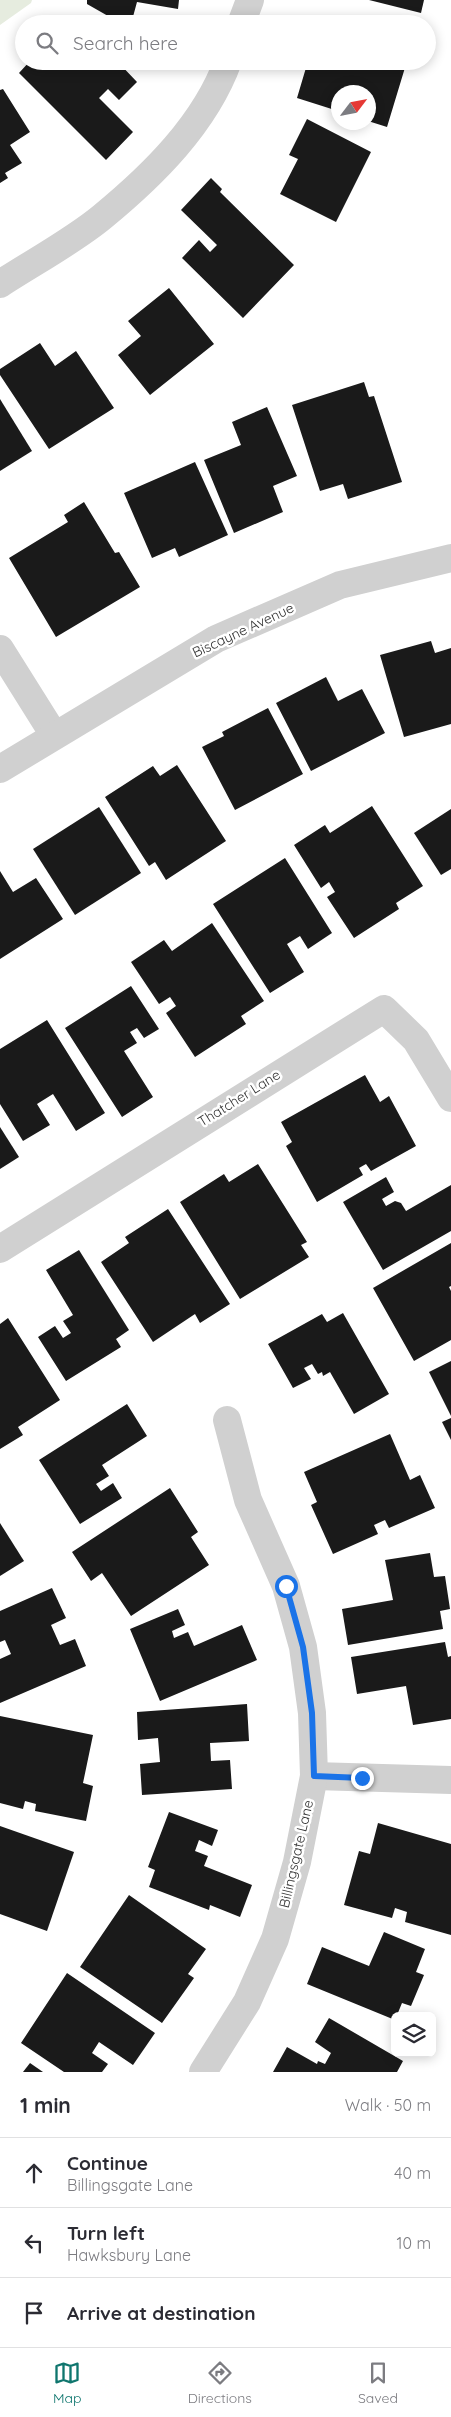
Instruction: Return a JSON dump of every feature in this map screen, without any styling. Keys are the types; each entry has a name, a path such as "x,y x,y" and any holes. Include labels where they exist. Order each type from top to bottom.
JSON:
{"street":[{"path":"244,15 250,0"},
{"path":"0,284 101,218 167,158 191,126 221,80 225,70"},
{"name":"Biscayne Avenue","path":"0,769 216,639 340,586 451,558"},
{"path":"0,649 54,735"},
{"name":"Thatcher Lane","path":"0,1249 384,1009 416,1040 451,1098"},
{"name":"Billingsgate Lane","path":"203,2072 247,2002 275,1939 297,1862 314,1776 312,1713 303,1647 286,1586 248,1500 226,1420"},
{"path":"314,1776 451,1780"}],"shaded area":[{"path":"0,0 32,0 31,3 0,25"}],"building":[{"path":"87,0 179,0 178,9 137,2 133,15 106,15 87,4"},
{"path":"369,0 424,0 421,13"},
{"path":"22,70 126,70 137,82 119,100 108,89 99,98 133,132 106,160 19,73"},
{"path":"305,70 404,70 387,127 376,124 376,85 331,85 331,109 297,98"},
{"path":"3,89 30,132 10,145 22,163 5,173 8,178 0,183 0,90"},
{"path":"307,119 371,152 336,222 280,194 298,159 289,155"},
{"path":"211,178 222,189 220,192 294,265 243,318 182,258 199,240 210,252 217,245 181,210"},
{"path":"169,288 214,344 150,395 118,355 141,336 128,321"},
{"path":"40,343 55,366 76,351 114,408 49,449 0,375 0,369"},
{"path":"364,382 369,397 374,396 402,482 348,499 343,484 320,491 292,405"},
{"path":"0,399 32,451 0,471"},
{"path":"267,407 297,476 273,486 283,512 234,533 204,460 241,445 232,422"},
{"path":"195,462 228,535 179,557 175,548 152,558 124,493"},
{"path":"84,502 115,553 119,552 140,587 56,637 9,558 68,522 64,515"},
{"path":"431,641 435,653 451,648 451,724 404,737 380,655"},
{"path":"326,677 338,701 362,689 385,733 311,771 276,703"},
{"path":"268,708 303,774 235,810 202,747 224,736 222,732"},
{"path":"177,765 226,841 166,880 155,862 149,866 105,797 153,766 160,776"},
{"path":"372,806 423,886 396,903 399,909 354,938 327,897 335,892 329,882 321,888 294,845 325,825 330,833"},
{"path":"99,807 141,873 75,915 33,849"},
{"path":"451,809 451,869 441,875 414,833"},
{"path":"285,858 332,933 308,949 300,936 287,944 304,972 270,993 213,904"},
{"path":"0,871 13,892 36,878 63,919 0,959"},
{"path":"212,923 264,1001 241,1016 246,1024 195,1057 166,1013 176,1006 170,997 159,1004 131,962 164,940 172,951"},
{"path":"131,986 159,1029 144,1038 137,1028 130,1032 137,1043 124,1051 153,1097 122,1117 65,1028"},
{"path":"47,1020 105,1113 76,1131 53,1094 37,1104 50,1125 23,1141 0,1104 0,1049"},
{"path":"365,1075 380,1102 389,1096 416,1146 371,1171 366,1164 359,1168 363,1175 317,1202 286,1146 292,1142 281,1122"},
{"path":"0,1127 19,1157 0,1169"},
{"path":"258,1164 307,1242 301,1245 309,1257 240,1299 180,1202 224,1174 229,1182"},
{"path":"386,1177 394,1192 382,1199 386,1206 395,1201 401,1203 406,1211 451,1185 451,1231 383,1270 343,1202"},
{"path":"168,1209 230,1304 200,1323 195,1314 153,1342 101,1262 129,1243 125,1237"},
{"path":"451,1243 451,1286 449,1287 451,1291 451,1340 414,1361 373,1288"},
{"path":"79,1250 129,1330 116,1339 121,1347 66,1381 38,1337 55,1326 63,1338 71,1333 63,1321 73,1315 46,1270"},
{"path":"343,1313 389,1394 354,1414 330,1372 323,1376 322,1372 318,1374 312,1364 304,1368 311,1379 293,1388 268,1344 322,1314 327,1322"},
{"path":"8,1318 60,1400 18,1427 23,1435 0,1449 0,1324"},
{"path":"451,1361 451,1416 429,1372"},
{"path":"127,1404 147,1436 102,1465 109,1476 96,1484 101,1491 113,1483 122,1498 80,1524 39,1460"},
{"path":"451,1418 451,1440 442,1422"},
{"path":"390,1434 410,1480 420,1475 435,1508 389,1528 385,1520 374,1525 378,1534 333,1554 311,1505 317,1502 304,1472"},
{"path":"170,1488 198,1532 191,1537 209,1565 131,1616 102,1573 91,1581 72,1552"},
{"path":"0,1523 24,1561 0,1576"},
{"path":"430,1553 434,1577 445,1576 450,1609 440,1611 443,1629 348,1645 342,1609 393,1600 385,1560"},
{"path":"52,1588 66,1618 51,1625 60,1645 75,1639 86,1666 0,1703 0,1659 11,1654 5,1640 0,1642 0,1611"},
{"path":"178,1609 185,1625 172,1631 174,1638 188,1632 194,1646 242,1625 257,1660 160,1701 130,1629"},
{"path":"445,1642 448,1657 451,1656 451,1719 413,1725 406,1686 357,1694 351,1657"},
{"path":"247,1704 249,1741 210,1743 211,1761 230,1760 232,1789 142,1795 140,1764 160,1762 158,1738 138,1740 137,1712"},
{"path":"0,1716 93,1735 83,1783 93,1786 86,1821 35,1811 36,1804 25,1801 23,1809 0,1803"},
{"path":"169,1812 218,1830 212,1846 199,1840 195,1851 208,1856 204,1866 252,1885 240,1917 210,1905 209,1910 149,1887 155,1870 148,1867"},
{"path":"378,1823 451,1844 451,1935 405,1922 407,1912 395,1908 392,1918 344,1905 359,1851 370,1854"},
{"path":"0,1826 74,1852 47,1931 0,1914"},
{"path":"129,1895 206,1949 188,1974 194,1978 162,2023 80,1967"},
{"path":"384,1932 425,1949 416,1972 424,1975 411,2006 402,2003 398,2012 391,2012 391,2018 307,1984 322,1947 369,1966"},
{"path":"67,1973 155,2033 133,2065 99,2042 92,2053 108,2064 102,2072 64,2072 21,2043"},
{"path":"329,2018 391,2054 391,2057 396,2057 403,2061 397,2072 273,2072 287,2047 317,2064 318,2061 325,2064 331,2053 315,2042"},
{"path":"30,2063 43,2072 23,2072"}],"route":[{"path":"286,1586 303,1647 312,1713 314,1776 362,1778"}]}
